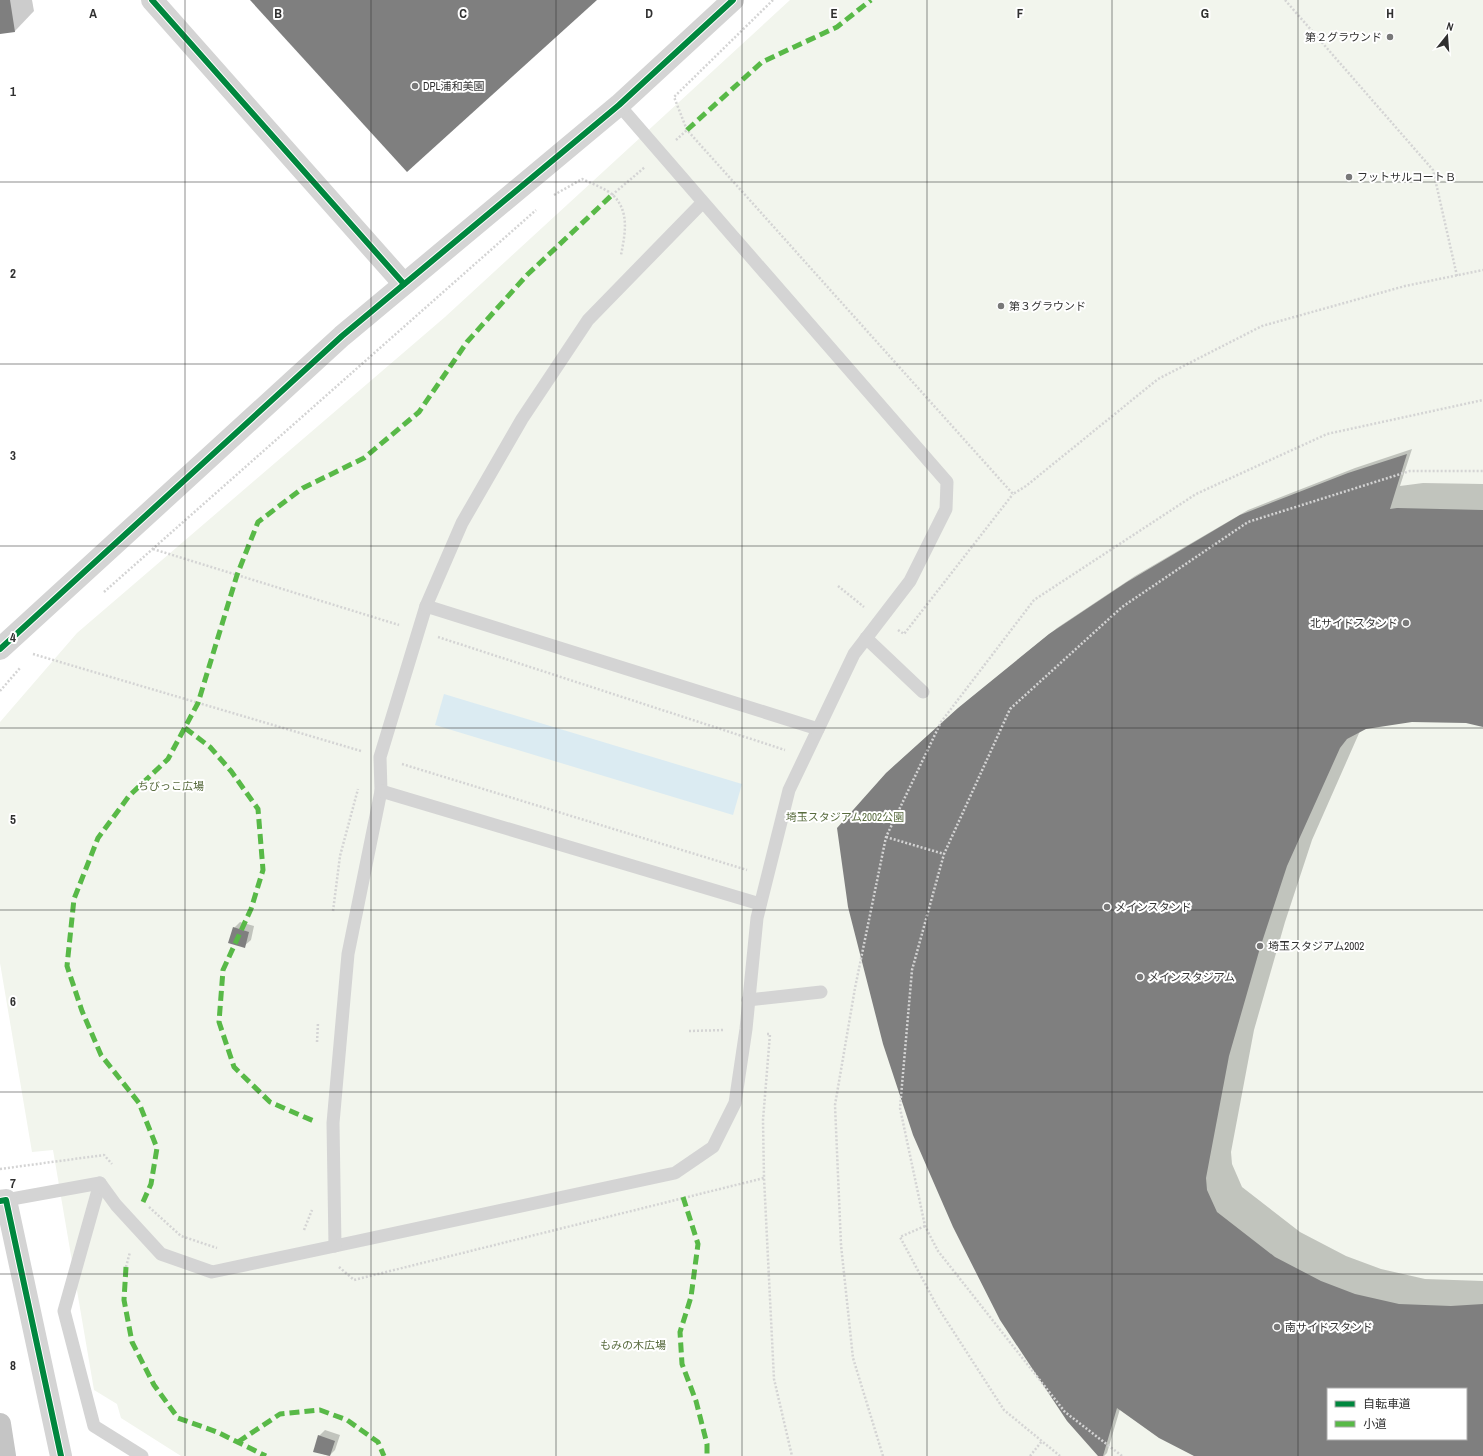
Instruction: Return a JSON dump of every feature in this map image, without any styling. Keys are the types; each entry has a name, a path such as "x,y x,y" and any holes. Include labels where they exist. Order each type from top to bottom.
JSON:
{"highway":[{"path":"0,1424 5,1456"}],"street":[{"path":"152,0 404,284"},
{"path":"3,645 342,336 619,105 733,0"},
{"path":"3,1200 12,1227 60,1456"}],"lane":[{"path":"100,1182 116,1205 161,1254 212,1272 675,1173 713,1147 735,1102 757,918 789,790 854,654 910,581 946,509 947,482 619,105"},
{"path":"334,1246 333,1123 348,954 381,791 380,757 426,606 462,523 522,419 588,320 703,202"},
{"path":"426,606 818,729"},
{"path":"866,638 922,692"},
{"path":"381,791 760,904"},
{"path":"748,1000 821,992"},
{"path":"3,1200 100,1182"},
{"path":"100,1182 64,1311 94,1426 126,1452 142,1456"}],"path":[{"path":"773,0 674,97 687,130 1014,494"},
{"path":"1285,0 1433,170 1458,276"},
{"path":"553,196 582,179 612,195 623,210 626,230"},
{"path":"99,596 541,206"},
{"path":"904,634 1014,494 1026,486 1158,379 1262,326 1405,286 1483,270"},
{"path":"883,1456 854,1358 841,1245 835,1105 855,988 886,837 941,722 1034,600 1196,494 1327,434 1483,400"},
{"path":"1122,1456 1065,1412 938,1251 925,1226 900,1108 912,970 944,854 1010,709 1122,607 1248,522 1410,471 1483,471"},
{"path":"153,548 418,631 805,756"},
{"path":"27,659 39,649"},
{"path":"0,691 23,665"},
{"path":"886,837 944,854"},
{"path":"770,1034 763,1120 764,1178 774,1379 792,1456"},
{"path":"319,1249 354,1280 764,1178"},
{"path":"925,1226 900,1237 937,1306 1004,1410 1060,1456"},
{"path":"1030,1456 1042,1441"}],"green space":[{"name":"埼玉スタジアム2002公園","path":"790,0 1483,0 1483,1456 181,1456 121,1418 117,1404 94,1390 53,1150 32,1152 0,963 0,722 77,633 445,317"}],"shaded area":[{"path":"444,694 742,784 733,815 435,725"}],"building":[{"path":"0,0 10,0 15,32 0,34"},
{"name":"DPL浦和美園","path":"250,0 597,0 407,172"},
{"name":"埼玉スタジアム2002","path":"1407,454 1390,509 1483,510 1483,727 1466,723 1412,722 1366,729 1347,739 1340,748 1287,866 1260,948 1229,1056 1206,1178 1207,1190 1217,1212 1275,1257 1321,1281 1355,1294 1399,1304 1451,1306 1483,1304 1483,1456 1194,1456 1159,1438 1117,1408 1103,1456 1098,1456 1067,1421 1000,1320 953,1227 913,1135 883,1044 848,907 837,828 886,773 958,708 1049,634 1127,582 1240,515 1348,473"},
{"path":"233,927 249,932 245,948 228,943"},
{"path":"318,1435 335,1441 330,1456 313,1452"}],"marked path":[{"path":"687,130 762,62 837,27 871,0"},
{"path":"143,1202 151,1184 157,1148 139,1103 101,1055 82,1011 67,966 74,899 98,838 129,796 168,759 198,703 237,575 258,522 303,488 364,458 419,412 467,342 527,275 612,195"},
{"path":"185,728 210,747 231,771 258,809 263,870 251,909 223,970 219,1022 234,1067 270,1102 316,1122"},
{"path":"683,1197 698,1244 691,1297 680,1332 682,1364 696,1401 707,1444 707,1456"},
{"path":"126,1267 124,1300 132,1342 154,1385 178,1418 217,1432 266,1456"},
{"path":"238,1442 280,1414 320,1410 347,1420 378,1442 384,1456"}],"cycle path":[{"path":"152,0 404,284"},
{"path":"0,649 342,336 619,105 733,0"},
{"path":"0,1201 6,1200 61,1456"}],"place":[{"name":"第２グラウンド","path":"1390,37"},
{"name":"DPL浦和美園","path":"415,86"},
{"name":"フットサルコートＢ","path":"1349,177"},
{"name":"第３グラウンド","path":"1001,306"},
{"name":"北サイドスタンド","path":"1406,623"},
{"name":"メインスタンド","path":"1107,907"},
{"name":"埼玉スタジアム2002","path":"1260,946"},
{"name":"メインスタジアム","path":"1140,977"},
{"name":"南サイドスタンド","path":"1277,1327"}],"park label":[{"name":"ちびっこ広場","path":"171,786"},
{"name":"もみの木広場","path":"633,1345"}]}
